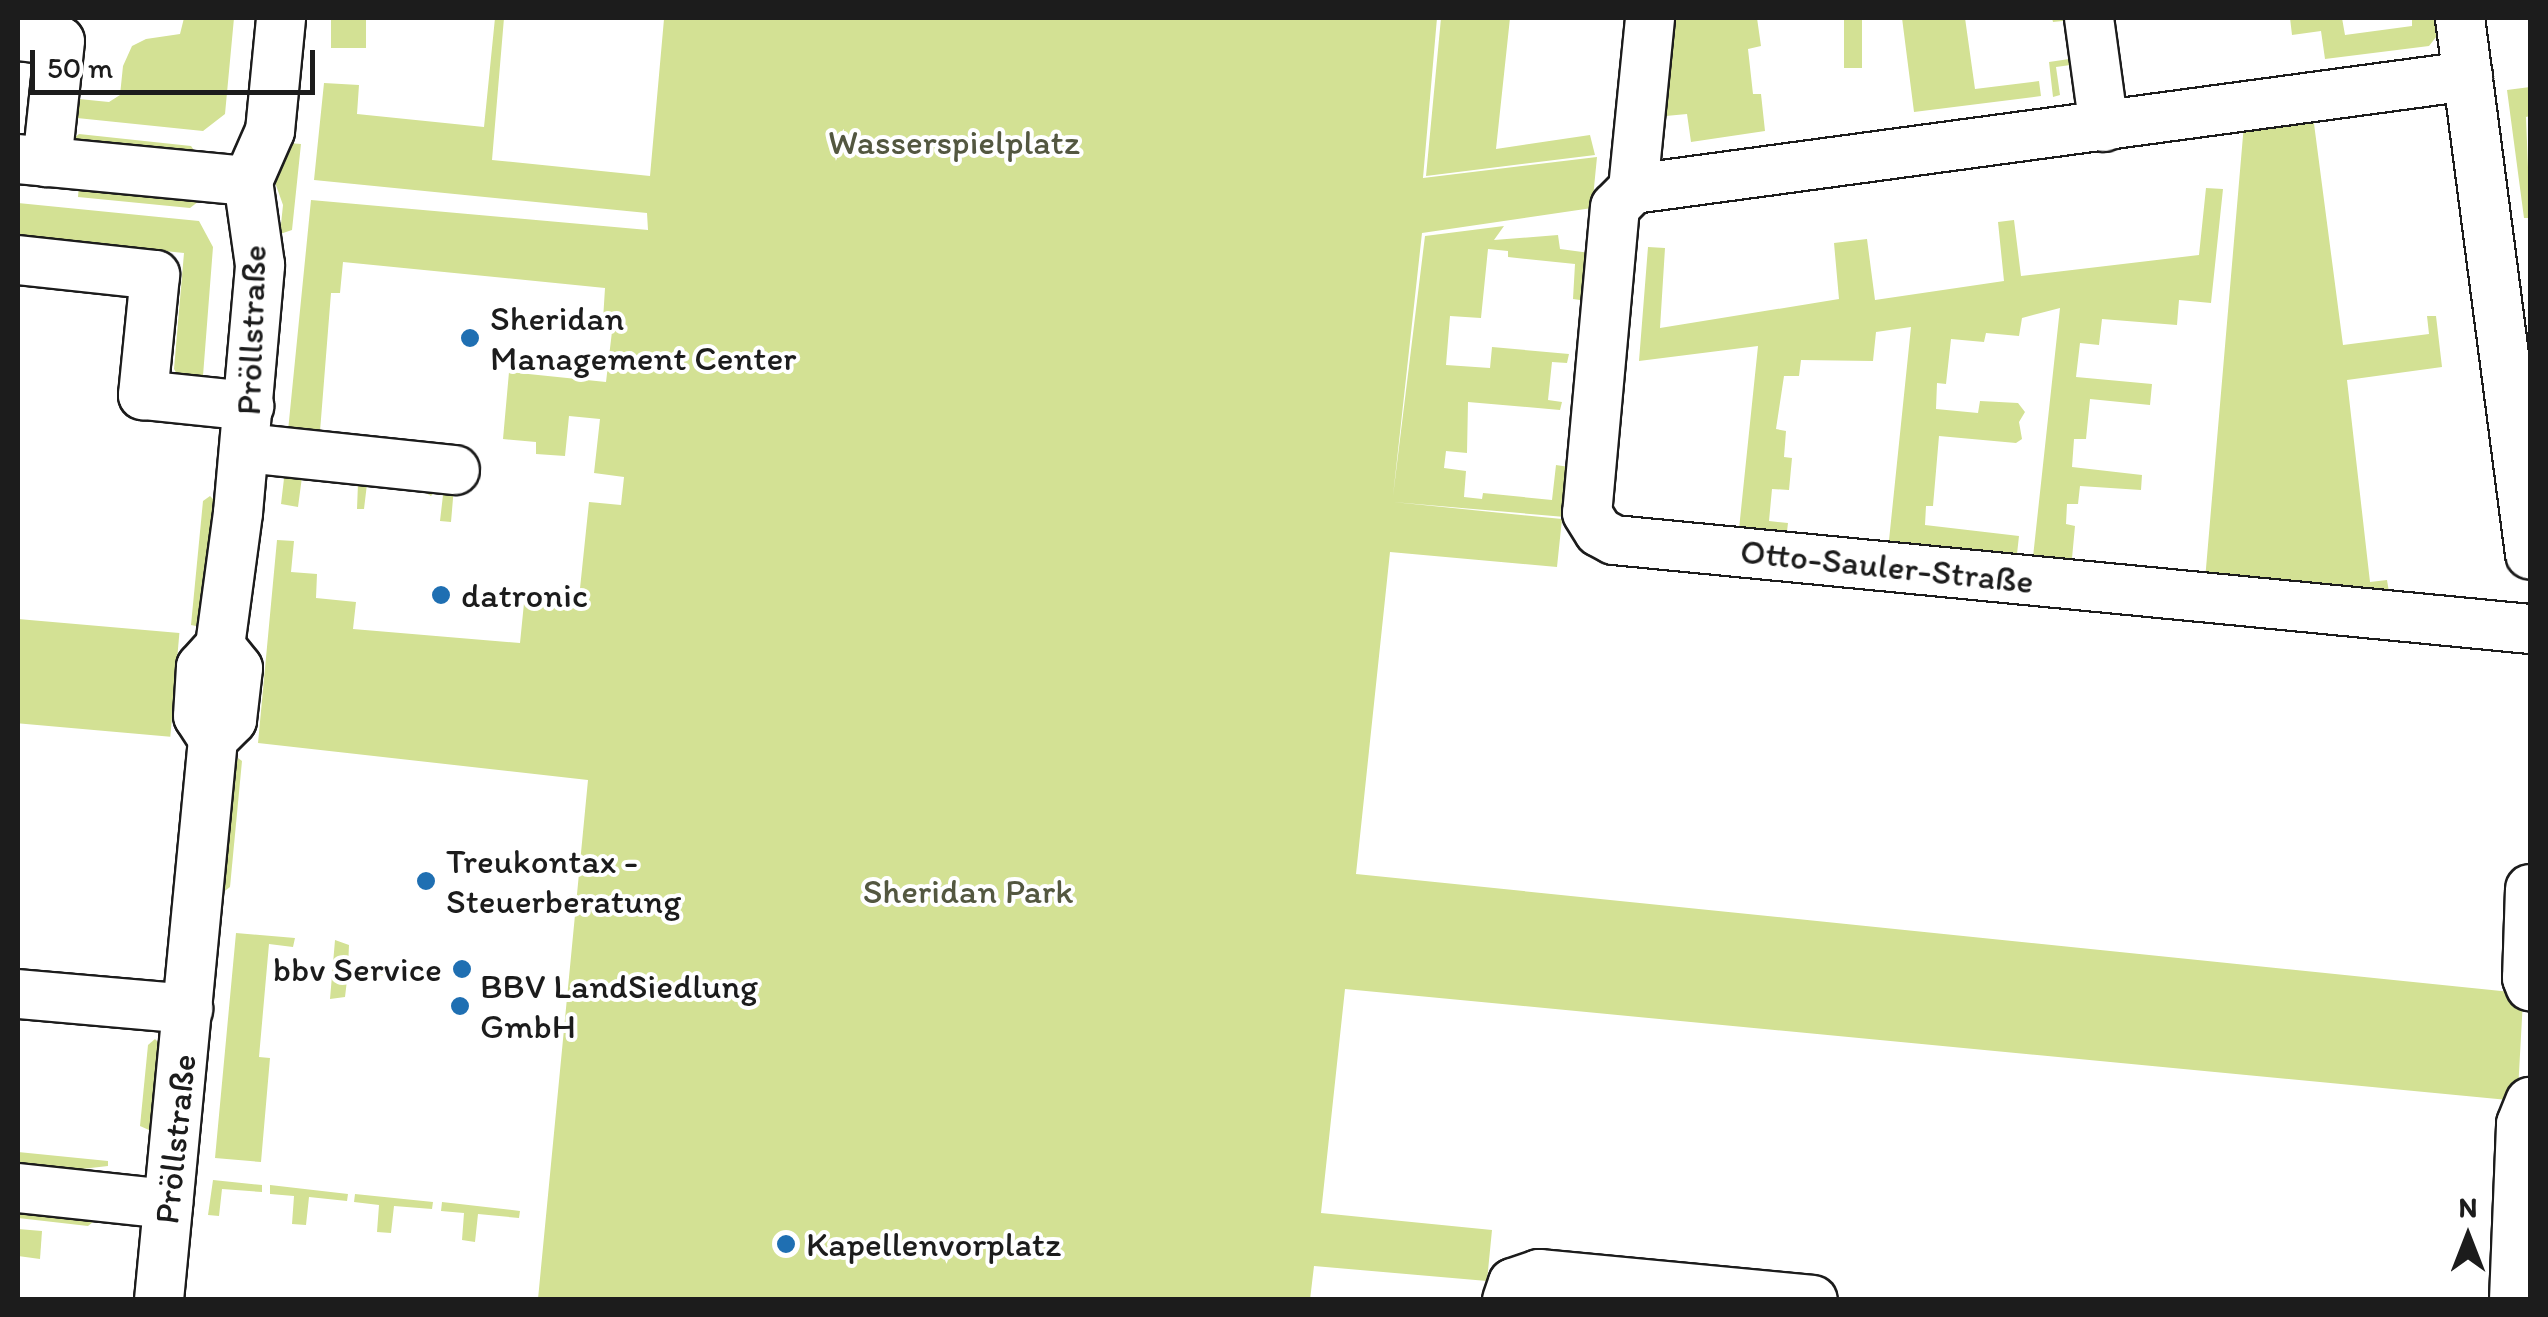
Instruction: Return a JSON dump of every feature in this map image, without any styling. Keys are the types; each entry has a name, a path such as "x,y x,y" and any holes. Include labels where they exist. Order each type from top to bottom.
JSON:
{"street":[{"path":"18,36 60,40 32,160 248,181 270,132 281,18"},
{"name":"Otto-Sauler-Straße","path":"1650,18 1633,189 1616,206 1587,513 1598,532 1634,542 2530,629"},
{"path":"2089,18 2104,127"},
{"path":"2460,18 2526,485 2530,554"},
{"path":"1633,189 2468,76"},
{"name":"Pröllstraße","path":"159,1300 213,738 232,720 238,668 220,646 247,427 260,264 248,181"},
{"path":"18,260 155,275 143,394 247,427 454,470"},
{"path":"2530,889 2530,986"},
{"path":"18,994 188,1009"},
{"path":"2514,1300 2520,1124 2530,1102"},
{"path":"18,1188 168,1204"},
{"path":"1507,1300 1513,1283 1539,1274 1813,1300"}],"green space":[{"path":"184,18 234,18 225,114 203,131 77,118 79,99 109,102 120,95 123,66 132,46 146,39 180,34"},
{"path":"331,18 366,18 366,48 331,48"},
{"name":"Sheridan Park","path":"495,18 504,18 492,160 650,176 664,19 655,18 1437,18 1423,178 1597,157 1592,208 1422,233 1393,496 1425,236 1504,226 1494,240 1558,235 1560,249 1590,253 1587,301 1573,299 1575,264 1508,257 1508,251 1488,249 1481,318 1450,316 1446,365 1490,368 1492,347 1569,354 1567,363 1552,362 1548,400 1562,402 1560,410 1468,402 1467,453 1446,451 1444,468 1466,471 1464,497 1482,499 1483,493 1552,500 1556,465 1569,467 1565,517 1393,502 1562,519 1557,567 1390,552 1356,874 2511,992 2523,1000 2518,1091 2508,1100 1345,989 1321,1213 1492,1230 1487,1281 1314,1266 1310,1300 538,1299 588,780 258,743 277,540 294,541 291,572 317,574 316,598 356,602 353,629 520,643 525,593 579,598 589,502 621,505 624,477 594,473 600,419 569,416 565,456 536,454 536,442 503,439 509,372 606,382 613,323 603,320 605,288 343,262 340,293 331,293 319,444 287,441 311,200 648,230 647,213 314,180 324,83 359,85 357,114 484,127"},
{"path":"1441,18 1510,18 1496,149 1590,135 1595,155 1426,176"},
{"path":"1665,18 1757,18 1761,46 1748,49 1753,94 1761,94 1765,131 1691,142 1687,114 1655,117"},
{"path":"1844,18 1862,18 1862,68 1844,68"},
{"path":"1902,18 1965,18 1975,89 2039,81 2041,96 1914,112"},
{"path":"2052,18 2079,18 2085,63 2056,67 2060,95 2053,97 2049,62 2076,58 2072,20 2053,22"},
{"path":"2290,18 2342,18 2345,35 2412,26 2412,18 2443,18 2444,27 2429,46 2325,59 2321,31 2292,35"},
{"path":"2530,87 2530,116 2526,117 2530,218 2524,218 2507,90"},
{"path":"2313,116 2343,345 2429,334 2427,316 2436,316 2442,367 2347,380 2370,582 2387,580 2390,598 2205,580 2244,124"},
{"path":"79,134 191,146 199,157 77,146 74,138"},
{"path":"288,143 301,144 292,230 280,234 283,205 272,174"},
{"path":"79,185 179,195 199,201 190,208 78,197"},
{"path":"2206,188 2223,189 2211,303 2179,300 2177,325 2102,319 2099,345 2080,343 2076,377 2152,384 2150,405 2090,399 2086,439 2074,439 2072,467 2142,475 2141,490 2080,486 2078,504 2067,504 2066,524 2075,526 2071,569 2039,566 2033,557 2060,308 2022,318 2019,336 1986,333 1984,342 1951,339 1946,384 1937,383 1936,409 1978,413 1980,401 2018,403 2025,412 2019,422 2022,439 2016,443 1939,436 1933,506 1926,506 1925,525 2019,536 2016,563 1888,550 1911,327 1876,332 1873,361 1801,360 1799,376 1784,376 1776,429 1786,431 1784,457 1792,458 1789,490 1772,489 1769,521 1788,523 1786,540 1739,529 1758,346 1639,361 1648,247 1665,248 1660,328 1839,299 1834,243 1867,239 1875,300 2004,281 1998,222 2014,220 2021,276 2199,255"},
{"path":"18,203 199,221 213,247 203,376 177,374 174,369 184,253 18,236"},
{"path":"285,470 454,487 451,522 440,521 443,495 435,491 431,496 421,490 367,484 364,509 357,509 358,483 302,477 298,507 281,504"},
{"path":"210,496 217,503 209,585 196,626 191,625 203,501"},
{"path":"18,619 179,633 170,737 18,723"},
{"path":"238,758 242,761 230,887 222,893 217,886 224,809"},
{"path":"236,933 295,938 293,947 269,944 259,1057 270,1058 261,1162 215,1158"},
{"path":"335,940 349,945 348,968 390,971 390,976 348,972 345,997 330,999"},
{"path":"155,1039 162,1046 149,1130 140,1126 148,1045"},
{"path":"18,1152 108,1161 108,1166 73,1170 18,1166"},
{"path":"213,1180 262,1185 262,1192 222,1189 219,1216 208,1215"},
{"path":"270,1185 348,1194 347,1201 309,1197 306,1225 292,1224 294,1196 270,1194"},
{"path":"355,1194 433,1202 432,1209 394,1206 391,1233 377,1232 379,1205 354,1202"},
{"path":"442,1202 520,1211 519,1218 478,1214 475,1242 462,1240 464,1213 441,1211"},
{"path":"18,1204 98,1218 88,1226 18,1218"},
{"path":"18,1229 42,1231 40,1259 18,1256"}],"place":[{"name":"Sheridan Management Center","path":"470,338"},
{"name":"datronic","path":"441,595"},
{"name":"Treukontax - Steuerberatung","path":"426,881"},
{"name":"bbv Service","path":"462,969"},
{"name":"BBV LandSiedlung GmbH","path":"460,1006"},
{"name":"Kapellenvorplatz","path":"786,1244"}],"park label":[{"name":"Wasserspielplatz","path":"954,142"}]}
